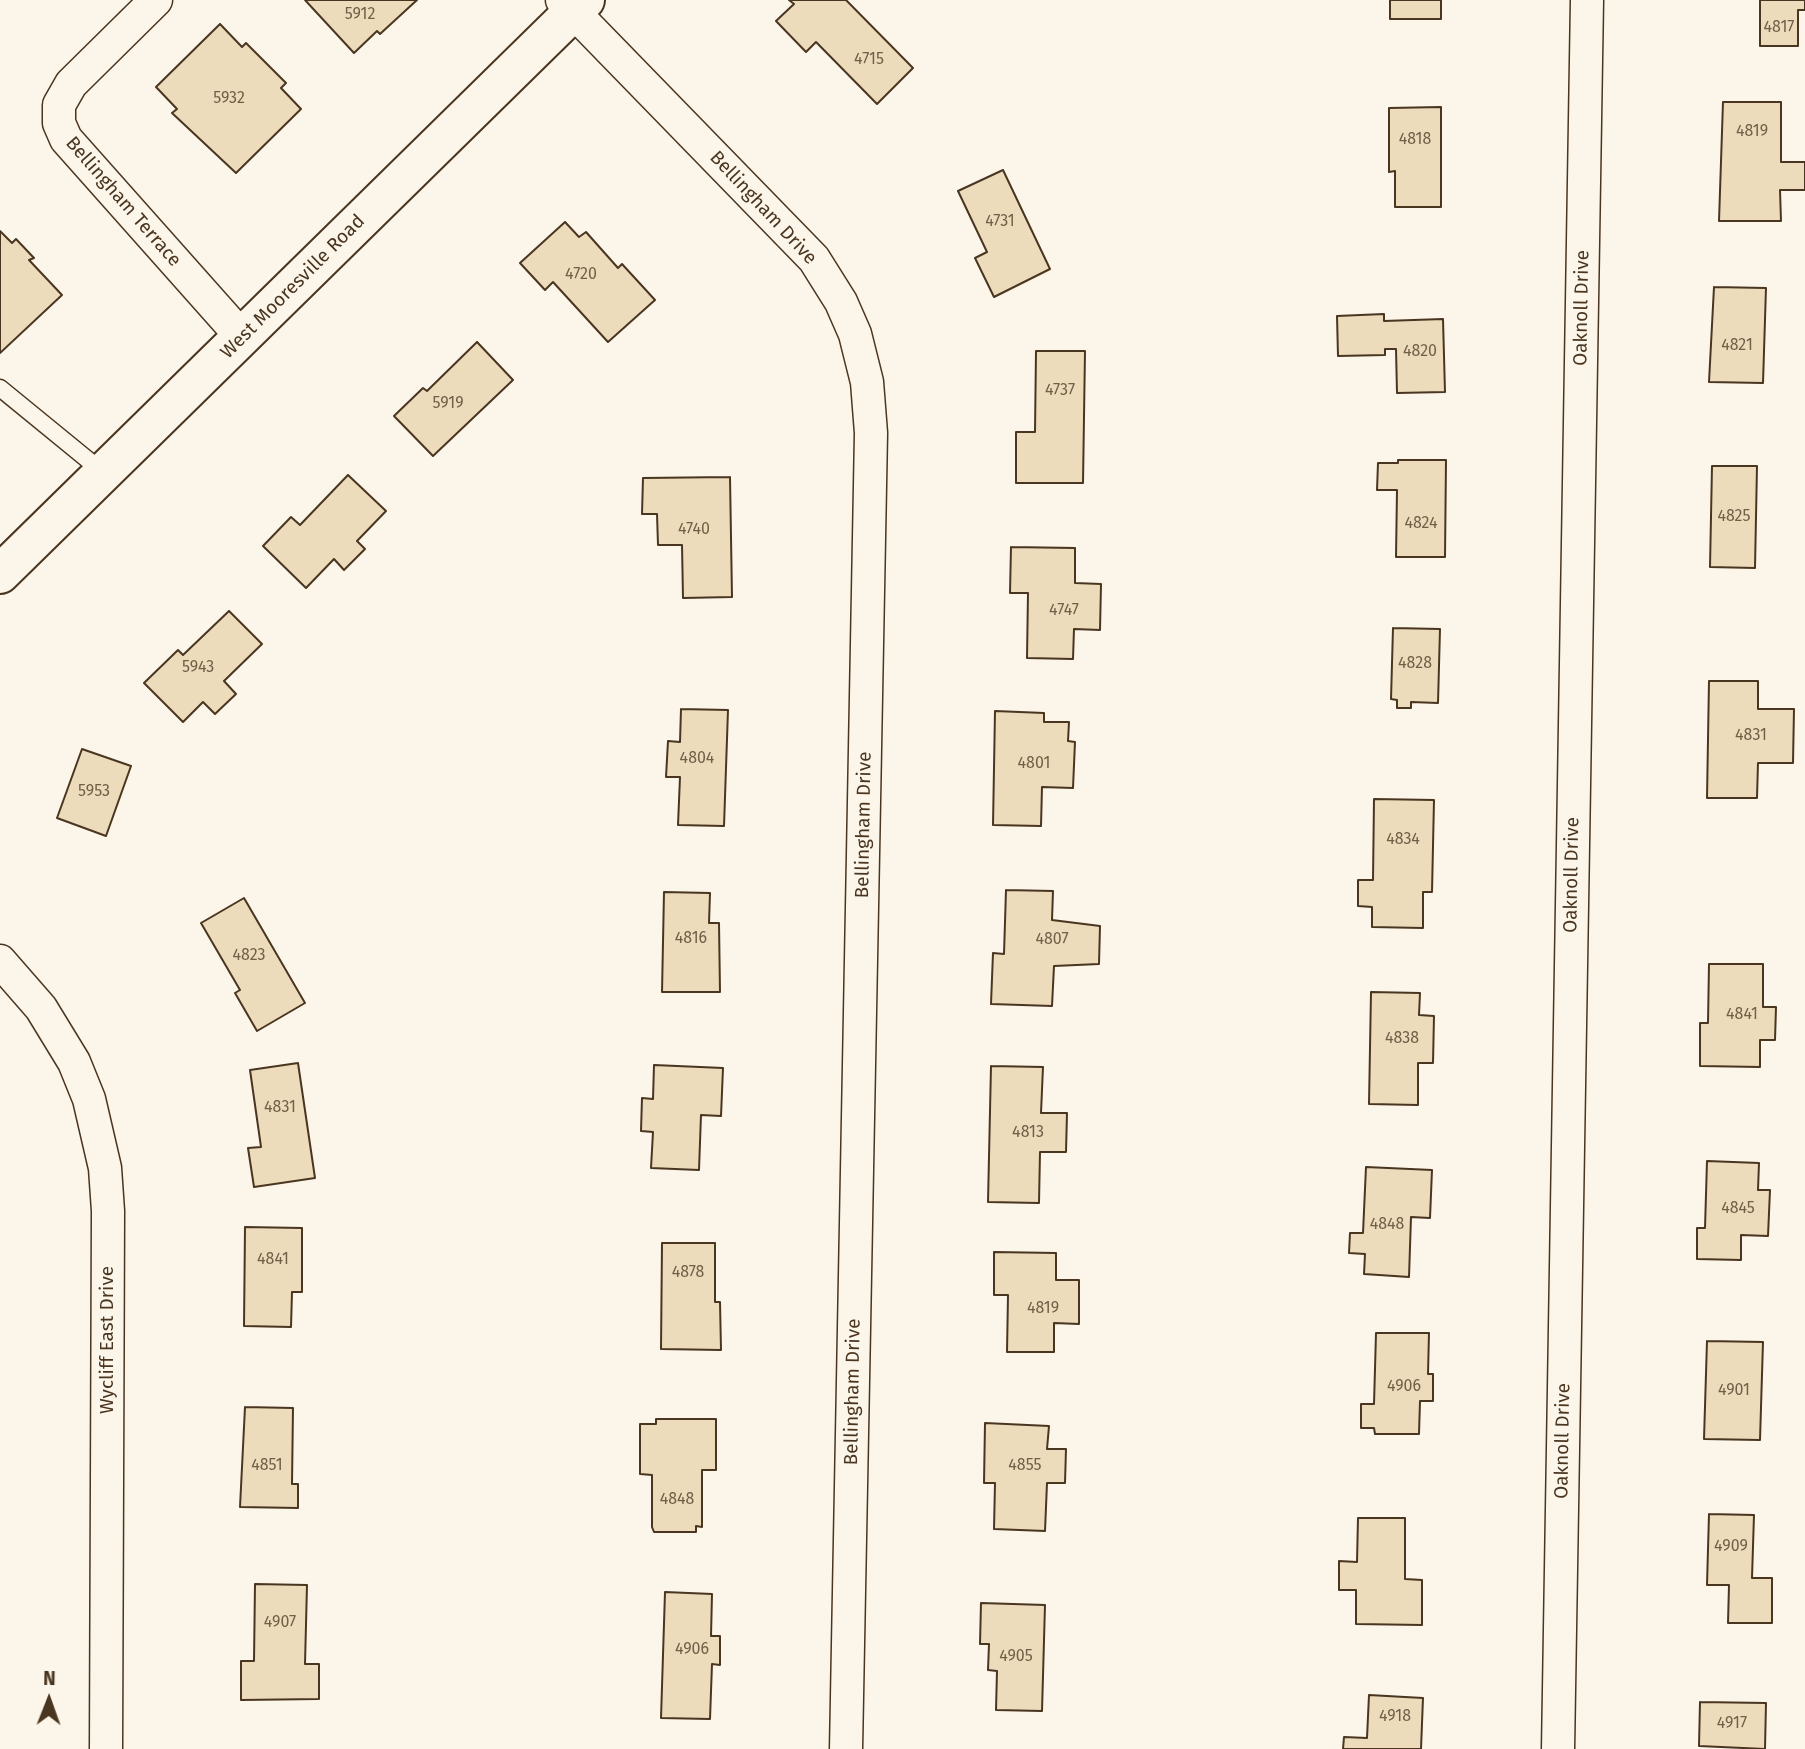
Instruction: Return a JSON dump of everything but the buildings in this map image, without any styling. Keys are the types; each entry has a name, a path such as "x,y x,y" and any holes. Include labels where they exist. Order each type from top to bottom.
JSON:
{"street":[{"name":"Bellingham Terrace","path":"156,0 71,84 59,104 59,123 66,139 242,337"},
{"name":"Oaknoll Drive","path":"1558,1749 1587,0"},
{"name":"West Mooresville Road","path":"0,574 242,337 573,4"},
{"name":"Bellingham Drive","path":"573,4 814,259 841,302 860,350 867,382 871,447 846,1749"},
{"name":"Wycliff East Drive","path":"0,961 41,1007 74,1062 89,1099 105,1168 108,1211 106,1749"}],"lane":[{"path":"0,388 104,474"}]}
